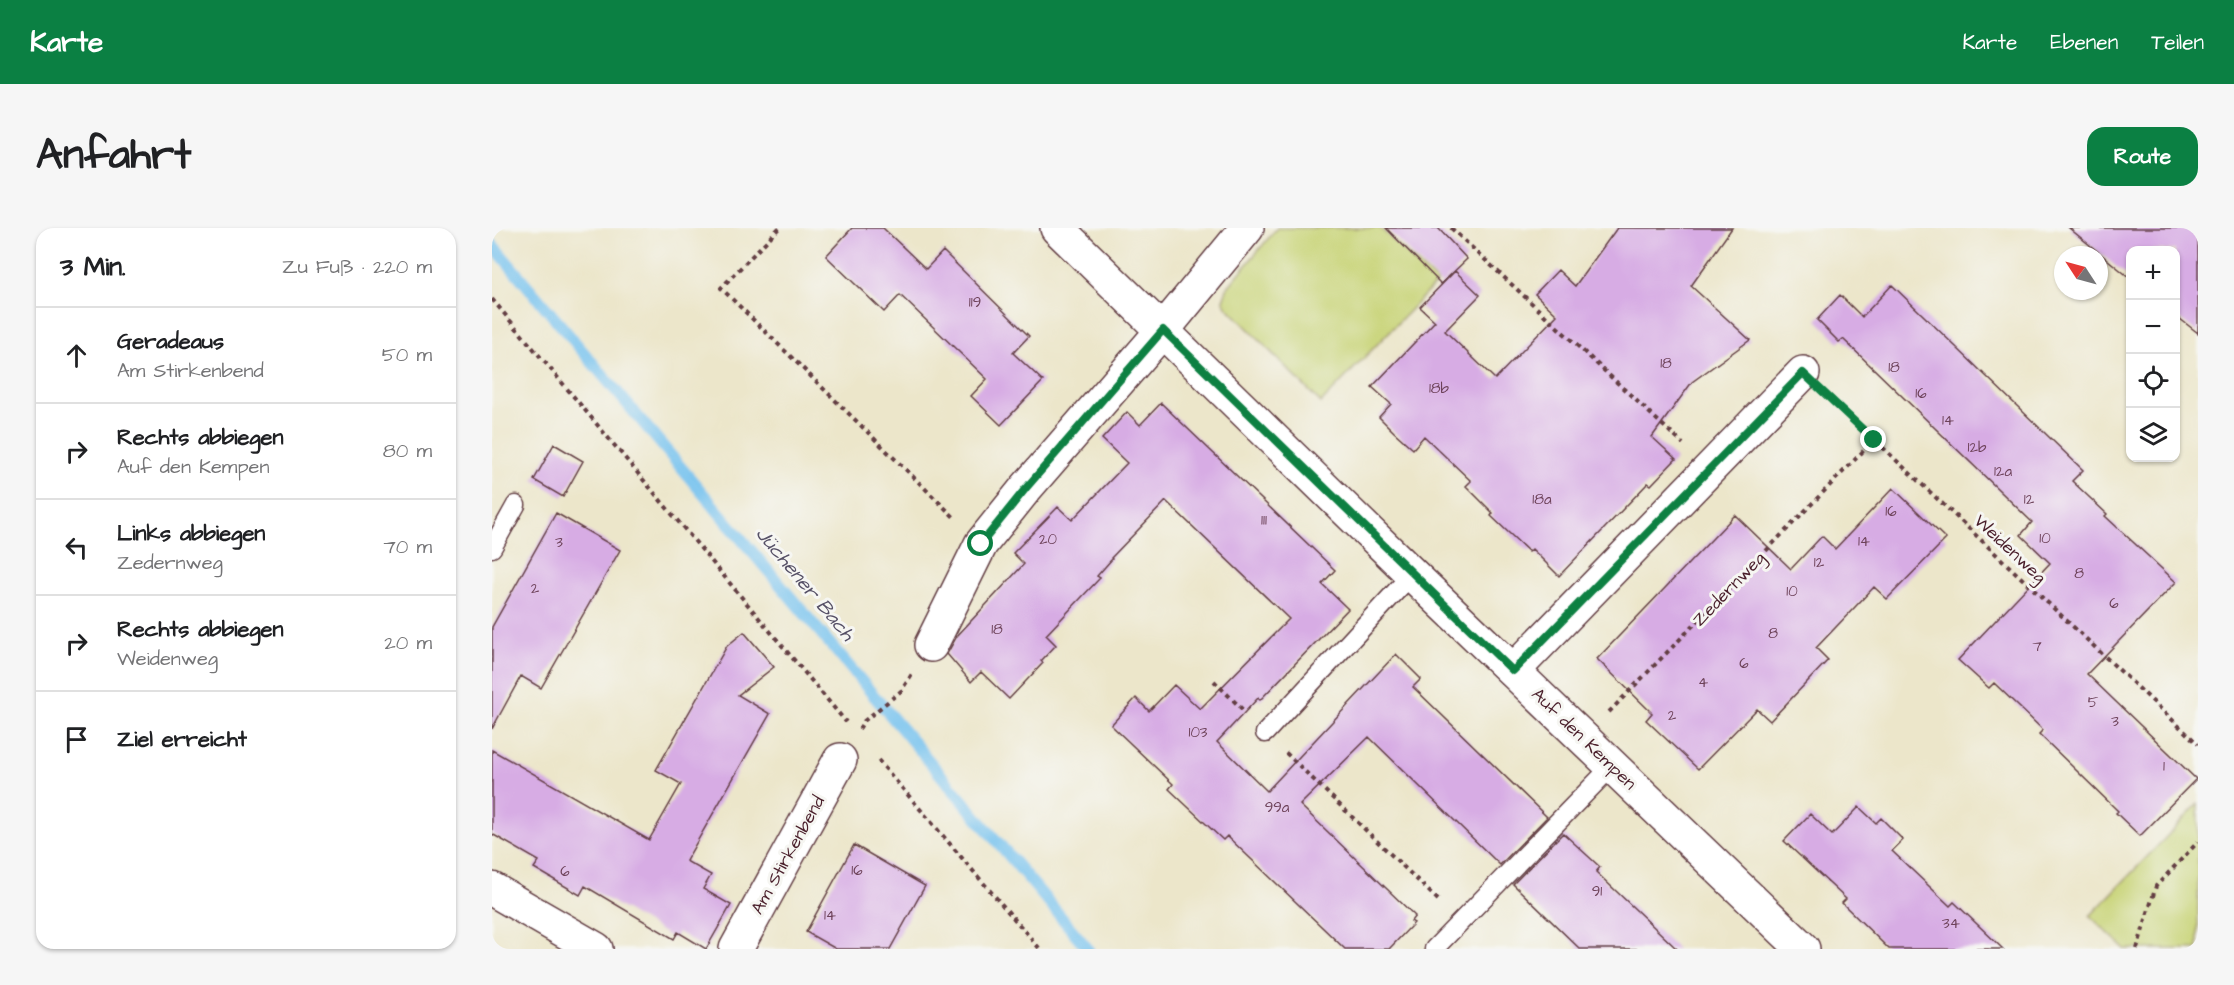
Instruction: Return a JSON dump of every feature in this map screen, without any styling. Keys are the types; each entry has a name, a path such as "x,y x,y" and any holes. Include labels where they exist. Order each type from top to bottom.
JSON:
{"street":[{"name":"Auf den Kempen","path":"1057,228 1612,766 1782,942"},
{"path":"930,645 981,544 1247,228"},
{"path":"1513,671 1803,373"},
{"name":"Am Stirkenbend","path":"736,949 840,760"},
{"path":"492,889 596,949"}],"lane":[{"path":"492,548 516,505"},
{"path":"1265,733 1412,574"},
{"path":"1434,949 1612,766"}],"path":[{"path":"779,228 721,288 981,544"},
{"path":"1450,228 1710,470"},
{"path":"492,299 849,725"},
{"name":"Weidenweg","path":"1803,373 2198,744"},
{"name":"Zedernweg","path":"1583,739 1874,440"},
{"path":"1214,681 1460,922"},
{"path":"864,721 901,691"},
{"path":"871,752 1040,949"},
{"path":"2137,949 2157,886 2198,842"}],"green space":[{"path":"1277,228 1380,228 1437,282 1321,403 1226,306 1223,300 1228,287"},
{"path":"2198,804 2198,949 2125,949 2090,916"}],"building":[{"path":"852,228 883,228 926,269 943,251 1029,336 1013,353 1043,381 1001,425 971,396 987,379 900,295 884,312 826,256"},
{"path":"1386,228 1438,228 1467,259 1441,284"},
{"path":"1617,228 1732,228 1691,286 1750,340 1692,382 1652,437 1676,459 1651,485 1648,483 1559,576 1532,549 1529,552 1491,516 1493,513 1466,486 1471,481 1424,436 1413,449 1379,417 1391,404 1372,387 1435,321 1420,307 1455,271 1480,295 1445,331 1495,379 1557,315 1535,294 1558,270 1575,286"},
{"path":"2069,228 2198,228 2198,333 2180,319 2180,246 2126,246 2126,275 2108,260 2108,246 2091,246"},
{"path":"1892,285 2083,470 2072,481 2107,514 2105,516 2176,582 2087,674 2196,779 2140,836 2116,813 2118,811 2039,734 2043,730 1994,683 1989,688 1958,660 2050,563 2021,535 2032,522 1843,339 1839,342 1817,320 1840,295 1862,317"},
{"path":"1161,403 1335,570 1322,584 1348,609 1217,742 1267,791 1396,654 1421,679 1413,687 1547,817 1500,865 1369,737 1300,805 1415,916 1411,921 1414,923 1389,949 1345,949 1227,836 1223,840 1169,789 1173,784 1111,725 1136,698 1149,711 1174,685 1200,709 1289,619 1166,501 1111,558 1097,576 1100,578 1046,635 1056,645 1041,661 1043,663 1009,699 981,672 971,682 947,654 957,636 1024,564 1013,553 1058,507 1072,520 1127,463 1102,439 1127,412 1140,425"},
{"path":"554,444 583,461 563,497 534,480"},
{"path":"1893,488 1946,539 1887,599 1874,587 1816,648 1828,660 1770,721 1757,709 1698,769 1646,720 1652,713 1597,659 1735,515 1791,569 1822,536 1835,549"},
{"path":"556,513 620,550 541,688 521,676 492,729 492,627"},
{"path":"744,632 774,667 738,695 770,714 686,861 711,875 703,889 731,905 706,949 678,932 674,939 585,886 580,895 534,868 539,861 492,834 492,750 649,840 681,784 656,770 727,646"},
{"path":"1859,807 1876,823 1881,818 1903,840 1892,851 1950,906 1954,902 2003,949 1889,949 1842,903 1846,899 1784,841 1810,814 1832,835"},
{"path":"1563,833 1600,867 1596,872 1677,949 1580,949 1513,884"},
{"path":"854,845 925,886 890,949 836,949 806,932"}],"waterway":[{"name":"Jüchener Bach","path":"492,244 1088,949"}],"route":[{"path":"981,544 1026,488 1163,330 1513,671 1803,373 1874,440"}]}
